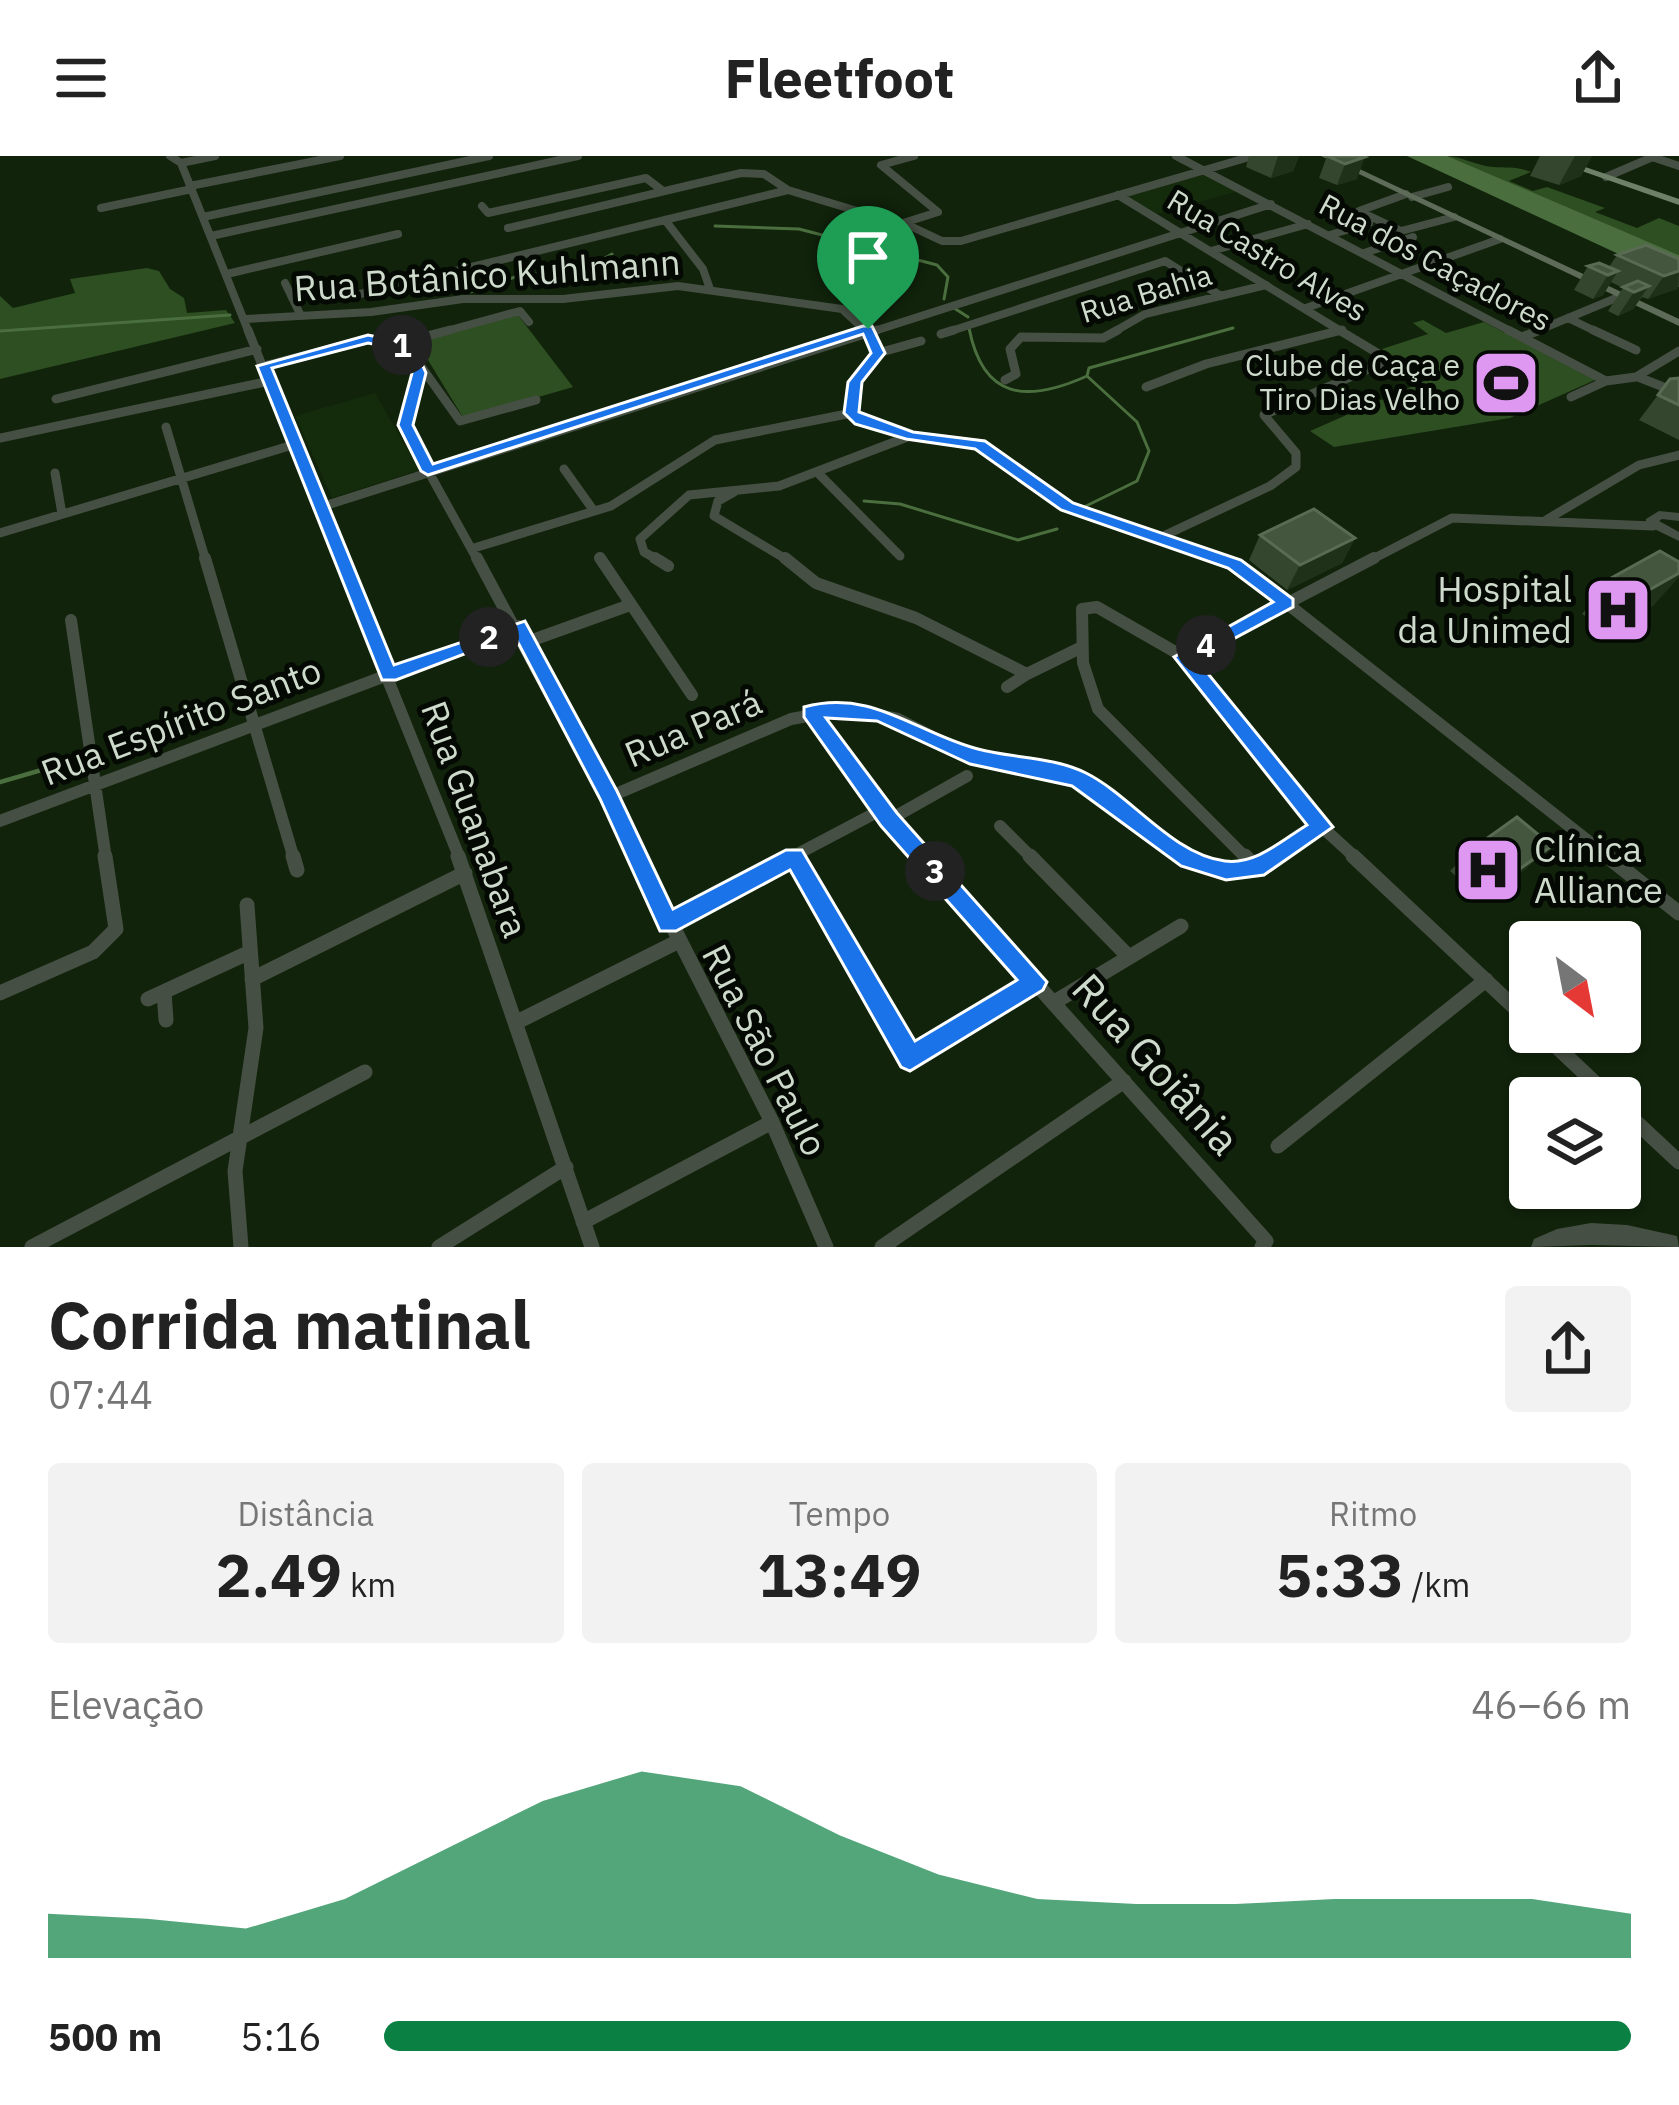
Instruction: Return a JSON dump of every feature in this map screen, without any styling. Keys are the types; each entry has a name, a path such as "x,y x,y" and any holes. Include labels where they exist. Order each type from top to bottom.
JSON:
{"main road":[{"path":"1324,156 1679,323"},
{"path":"1544,156 1679,202"}],"street":[{"path":"170,156 181,163 215,156"},
{"path":"101,208 340,156"},
{"path":"203,217 489,156"},
{"path":"211,236 578,156"},
{"path":"907,224 938,212 881,165 914,156"},
{"name":"Rua dos Caçadores","path":"1176,156 1606,381"},
{"path":"508,228 749,172 764,174 788,190 907,224 943,241 961,241 1253,156"},
{"path":"1606,177 1654,157 1679,166"},
{"name":"Rua Guanabara","path":"181,163 465,874 592,1247"},
{"path":"482,206 488,213 646,178 663,190"},
{"path":"1448,188 1358,211 1405,231 1454,217"},
{"path":"348,297 788,190"},
{"name":"Rua Castro Alves","path":"1118,195 1389,360 1264,415 1296,453 1296,467 1270,486 1158,538"},
{"path":"321,507 1271,203"},
{"path":"665,220 704,269 710,289"},
{"path":"1330,235 1369,223"},
{"path":"1211,251 1309,224"},
{"path":"227,274 398,234"},
{"path":"1364,253 1413,237"},
{"path":"1306,308 1500,238"},
{"path":"941,334 1165,262 1221,296"},
{"path":"285,283 300,314"},
{"name":"Rua Bahia","path":"1006,380 1016,374 1010,349 1021,338 1103,338 1136,317 1268,285"},
{"name":"Rua Botânico Kuhlmann","path":"245,320 382,311 463,299 537,301 663,287 710,289 842,309 868,329"},
{"path":"1522,337 1621,296"},
{"path":"399,344 520,311 529,322"},
{"path":"1568,318 1636,350"},
{"path":"868,329 878,353"},
{"path":"1146,387 1206,364 1342,329"},
{"path":"264,366 368,339 412,351 460,421 536,400"},
{"path":"852,413 855,382 878,353 921,341"},
{"path":"56,399 257,349"},
{"path":"1571,397 1606,381 1636,377 1679,351"},
{"name":"Rua São Paulo","path":"419,364 405,416 410,438 610,797 677,942 772,1122 826,1247"},
{"path":"1636,377 1679,393"},
{"path":"0,438 270,381"},
{"path":"474,548 618,502 715,440 852,413 868,424 911,436 980,445 1067,506 1234,564 1679,914"},
{"path":"166,427 297,870"},
{"path":"668,566 644,552 644,533 689,495 778,486 911,436"},
{"path":"0,533 296,444"},
{"path":"1544,520 1639,465 1679,455"},
{"path":"564,470 594,511"},
{"path":"817,472 900,556"},
{"path":"55,473 62,514"},
{"path":"734,492 718,501 714,516 776,550 816,583 916,618 1027,674"},
{"path":"1653,526 1654,516 1679,517"},
{"path":"1184,657 1452,518 1653,526 1679,537"},
{"path":"600,558 692,694"},
{"path":"527,642 630,605"},
{"path":"1322,827 1256,868 1105,720 1090,696 1082,609 1089,606 1153,635 1184,657 1322,827 1509,1002"},
{"path":"0,993 93,952 113,937 71,620"},
{"name":"Rua Espírito Santo","path":"0,821 518,626"},
{"path":"1006,687 1082,647"},
{"name":"Rua Pará","path":"610,797 811,712 847,709 880,714 970,756 1078,778 1189,859 1226,871 1256,868"},
{"name":"Rua Goiânia","path":"811,712 885,815 1264,1244"},
{"path":"668,923 794,856 967,776"},
{"path":"1000,826 1130,958"},
{"path":"794,856 910,1058 1035,982"},
{"path":"252,979 465,874"},
{"path":"241,1247 233,1193 255,1046 247,905"},
{"path":"1053,1003 1181,926"},
{"path":"518,1022 677,942"},
{"path":"166,1020 156,995 250,952"},
{"path":"1278,1146 1486,980"},
{"path":"1563,1053 1589,1077"},
{"path":"32,1247 56,1240 365,1072"},
{"path":"882,1247 1124,1081"},
{"path":"583,1222 772,1122"},
{"path":"1641,1127 1679,1162"},
{"path":"439,1247 566,1167"},
{"path":"1542,1247 1575,1235 1605,1234 1677,1247"}],"shaded area":[{"path":"1407,156 1447,156 1679,255 1679,282"},
{"path":"1444,156 1531,172 1509,181 1533,191 1547,187 1605,208 1595,212 1637,228 1659,218 1679,226 1679,255"},
{"path":"1206,173 1239,191 1157,214 1126,196"},
{"path":"147,268 159,271 170,289 184,298 187,313 226,310 235,323 0,379 0,296 13,308 75,293 70,279"},
{"path":"518,315 573,387 464,419 417,342"},
{"name":"Clube de Caça e Tiro Dias Velho","path":"1423,320 1446,333 1484,322 1595,380 1510,418 1334,447 1310,431 1429,379 1382,349 1428,334 1413,323"},
{"path":"375,393 419,470 332,498 295,416"}],"building":[{"path":"1327,156 1362,156 1365,157 1345,164"},
{"path":"1646,245 1679,259 1679,271 1664,276 1617,255"},
{"path":"1599,263 1618,271 1608,275 1588,266"},
{"path":"1638,281 1649,286 1634,292 1623,287"},
{"path":"1679,378 1679,405 1658,395 1670,379"},
{"path":"1314,509 1355,538 1300,565 1260,535"},
{"path":"1660,551 1679,562 1679,573 1642,594 1613,577"},
{"path":"1517,817 1552,846 1507,878 1472,849"}],"waterway":[{"path":"715,226 799,229 937,265 948,277 944,299"},
{"path":"470,292 524,274 583,271 612,254"},
{"path":"954,308 968,317"},
{"path":"0,331 230,315"},
{"path":"969,328 985,370 1011,389 1045,390 1087,376"},
{"path":"1087,376 1089,368 1233,328"},
{"path":"1086,506 1137,481 1149,451 1137,422 1087,376"},
{"path":"864,501 900,504 1018,540 1057,529"},
{"path":"0,782 69,762"}],"place":[{"name":"Clube de Caça e Tiro Dias Velho","path":"1506,383"},
{"name":"Hospital da Unimed","path":"1618,610"},
{"name":"Clínica Alliance","path":"1488,870"}],"route":[{"path":"868,329 878,353 855,382 852,413 860,421 911,436 980,445 1067,506 1234,564 1287,603 1184,657 1322,827 1267,863 1244,872 1226,871 1189,859 1078,778 970,756 880,714 847,709 811,712 889,820 1035,982 910,1058 794,856 668,923 610,797 518,626 389,675 264,366 368,339 408,347 419,373 405,425 428,471 868,329"}]}
